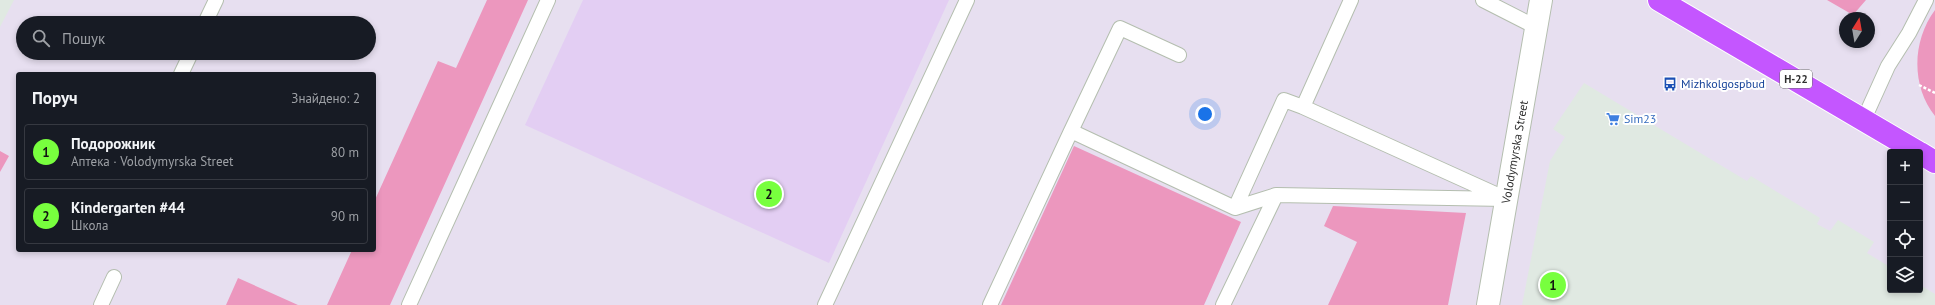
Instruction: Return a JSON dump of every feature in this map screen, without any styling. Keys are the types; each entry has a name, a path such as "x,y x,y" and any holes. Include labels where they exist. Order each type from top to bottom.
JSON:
{"main road":[{"name":"Н-22","path":"1659,0 1864,119 1913,149"},
{"name":"Н-22","path":"1923,155 1935,162"}],"street":[{"name":"Volodymyrska Street","path":"1488,305 1541,0"}],"lane":[{"path":"208,16 216,0"},
{"path":"409,305 548,0"},
{"path":"825,305 967,0"},
{"path":"1303,108 1351,0"},
{"path":"1483,0 1536,27"},
{"path":"1864,119 1888,66 1909,33 1926,0"},
{"path":"990,305 1120,28 1178,55"},
{"path":"182,72 187,60"},
{"path":"1235,208 1284,100 1506,199"},
{"path":"1071,131 1235,208 1276,195 1506,199"},
{"path":"1223,305 1276,195"},
{"path":"100,305 114,277"}],"path":[{"path":"1919,85 1935,93"}],"shaded area":[{"path":"0,0 14,0 0,27"},
{"path":"487,0 528,0 390,305 327,305 351,252 376,252 376,198 438,61 456,68"},
{"path":"583,0 949,0 829,263 525,125"},
{"path":"1827,0 1866,0 1856,12 1848,12"},
{"path":"1935,10 1935,116 1927,104 1922,91 1918,77 1917,63 1922,35 1927,22"},
{"path":"1584,83 1747,181 1751,176 1820,218 1817,224 1830,231 1838,220 1874,242 1867,253 1887,265 1887,293 1923,293 1923,287 1935,294 1935,305 1522,305 1550,161 1565,137 1553,129"},
{"path":"1074,146 1241,222 1204,305 1001,305"},
{"path":"0,151 9,156 0,172"},
{"path":"1333,206 1466,213 1448,305 1328,305 1357,242 1324,226"},
{"path":"238,278 298,305 226,305"}],"place":[{"name":"Mizhkolgospbud","path":"1670,84"},
{"name":"Sim23","path":"1613,119"},
{"name":"Kindergarten #44","path":"769,194"},
{"name":"Подорожник","path":"1553,285"}]}
